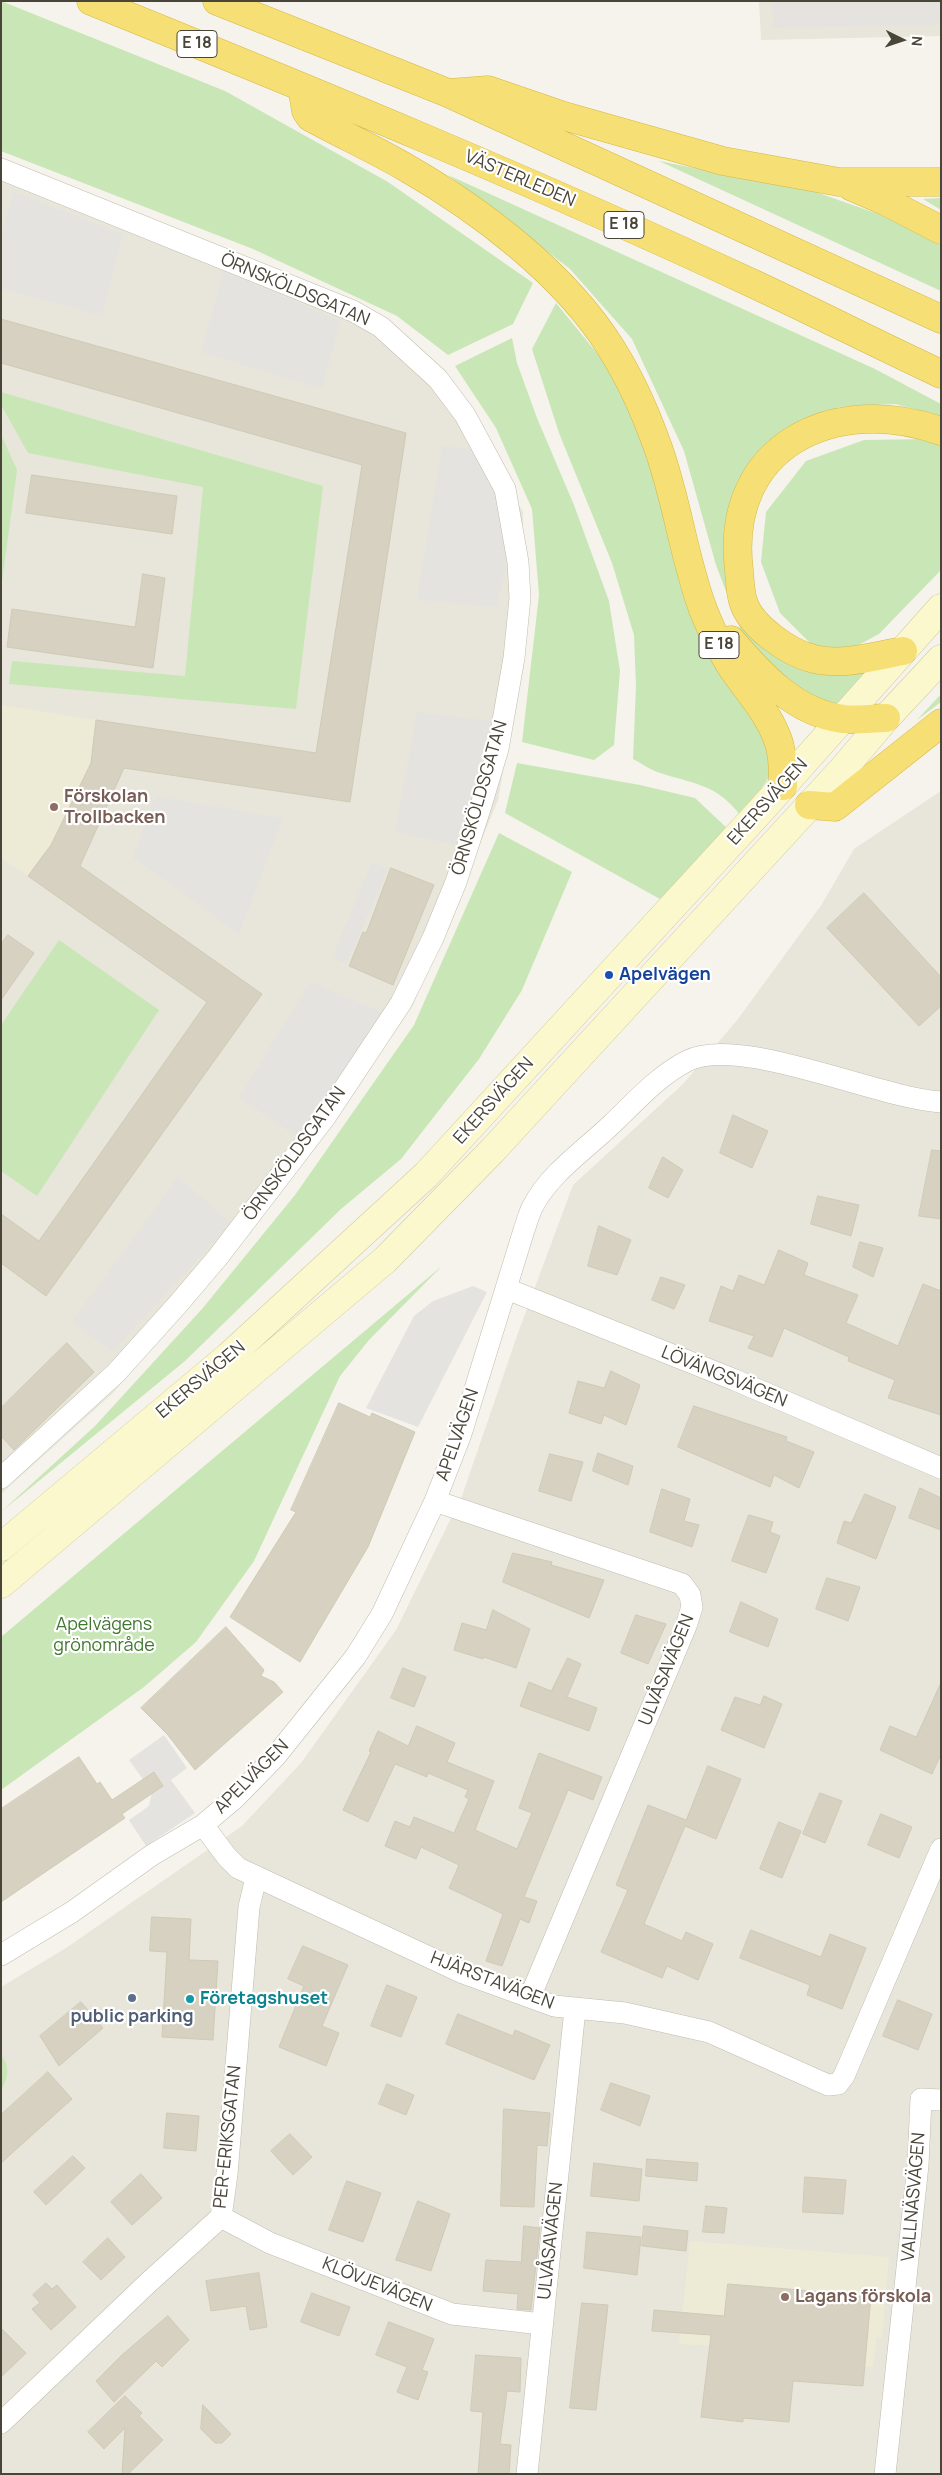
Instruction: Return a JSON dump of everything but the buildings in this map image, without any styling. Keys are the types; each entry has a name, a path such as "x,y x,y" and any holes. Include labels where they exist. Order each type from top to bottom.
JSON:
{"highway":[{"name":"VÄSTERLEDEN","path":"91,1 302,86 584,207 756,285 941,374"},
{"path":"217,1 448,93 941,319"},
{"name":"E 18","path":"302,86 305,107 310,117 398,163 450,195 535,261 566,291 610,346 642,406 674,494 703,611 717,643 728,662 765,714 777,736 782,763 783,786"},
{"path":"448,93 488,90 564,116 723,161 839,182 941,182"},
{"path":"839,182 887,202 941,230"},
{"name":"E 18","path":"903,651 848,662 813,659 776,641 760,626 743,602 737,550 737,531 748,493 758,476 785,446 819,426 859,418 885,418 906,421 941,431"},
{"name":"E 18","path":"691,567 721,628 778,690 811,710 842,719 886,718"},
{"path":"810,805 835,807 941,723"}],"main road":[{"name":"EKERSVÄGEN","path":"1,1546 229,1356 426,1175 783,786 941,608"},
{"name":"EKERSVÄGEN","path":"1,1584 384,1260 492,1151 810,805 886,718 941,659"}],"street":[{"name":"ÖRNSKÖLDSGATAN","path":"1,169 353,311 380,327 438,380 465,415 490,458 505,489 518,562 520,598 514,658 498,749 456,882 433,938 401,1003 326,1116 218,1257 116,1373 1,1478"},
{"name":"APELVÄGEN","path":"1,1955 72,1912 152,1855 203,1825 235,1798 275,1757 356,1656 382,1614 435,1501 461,1434 524,1230 534,1205 551,1181 663,1077 688,1060 714,1054 756,1057 888,1092 941,1102"},
{"name":"LÖVÄNGSVÄGEN","path":"506,1289 734,1380 941,1468"},
{"name":"ULVÅSAVÄGEN","path":"435,1501 682,1584 690,1595 692,1607 668,1672 530,1997"},
{"name":"HJÄRSTAVÄGEN","path":"203,1825 227,1857 238,1868 463,1973 554,2006 625,2013 709,2032 828,2085 838,2084 844,2076 941,1849"},
{"name":"PER-ERIKSGATAN","path":"1,2423 149,2282 221,2217 227,2174 248,1907 256,1878"},
{"name":"ULVÅSAVÄGEN","path":"527,2474 575,2009"},
{"name":"VALLNÄSVÄGEN","path":"885,2474 918,2165 931,2099"},
{"name":"KLÖVJEVÄGEN","path":"221,2217 270,2242 452,2314 542,2324"}],"shaded area":[{"path":"759,1 941,1 941,36 761,40"},
{"path":"772,1 941,1 941,25 774,28"},
{"path":"1,159 285,275 452,380 523,512 523,656 498,800 413,1005 277,1198 113,1393 1,1494 1,590 16,470 1,434"},
{"path":"14,192 123,234 102,316 1,288 1,235"},
{"path":"224,271 340,321 322,389 201,352"},
{"path":"442,446 471,449 497,497 507,565 496,607 417,600"},
{"name":"Förskolan Trollbacken","path":"1,705 96,720 91,763 124,768 28,876 1,858"},
{"path":"417,712 492,721 455,845 395,832"},
{"path":"941,791 941,2474 1,2474 1,1987 66,1948 242,1826 301,1763 396,1630 462,1496 518,1333 573,1185 683,1084 738,1019 822,904 854,849"},
{"path":"155,796 283,818 239,934 133,857"},
{"path":"372,862 388,869 346,964 332,958"},
{"path":"310,982 386,1014 298,1137 239,1098"},
{"path":"178,1177 231,1223 113,1351 72,1322"},
{"path":"473,1286 487,1292 418,1427 366,1408 414,1316 433,1301"},
{"path":"164,1735 187,1768 171,1780 195,1813 146,1846 129,1820 149,1806 152,1792 129,1760"},
{"name":"Lagans förskola","path":"690,2241 889,2257 882,2337 876,2337 873,2367 803,2362 756,2348 679,2344"}],"green space":[{"path":"1,1 225,91 388,182 533,283 513,324 448,355 397,316 253,249 1,151"},
{"path":"659,161 810,190 898,221 941,245 941,291"},
{"path":"448,175 875,369 941,404 941,416 895,404 839,407 777,436 744,476 724,537 734,606 809,670 866,673 834,707 791,683 743,636 716,565 684,451 632,339 570,269"},
{"path":"941,198 941,210 923,199"},
{"path":"556,303 614,374 757,713 773,772 741,816 732,805 713,791 693,782 657,772 633,759 636,686 634,635 612,563 559,433 532,349"},
{"path":"512,338 517,363 537,418 574,505 609,601 620,671 614,745 594,760 522,742 539,595 532,509 496,428 455,366"},
{"path":"1,392 323,486 296,709 9,684 12,661 185,676 203,487 28,453 1,405"},
{"path":"1,434 17,470 1,590"},
{"path":"927,439 941,446 941,570 879,634 849,650 812,645 780,613 761,562 766,512 806,461 864,440"},
{"path":"941,694 941,702 917,720"},
{"path":"517,763 640,785 695,798 729,830 660,899 505,813"},
{"path":"499,833 572,872 522,990 479,1059 401,1159 341,1209 185,1361 1,1512 95,1426 202,1309 295,1195 414,1025"},
{"path":"59,940 159,1010 37,1196 1,1171 1,1025"},
{"name":"Apelvägens grönområde","path":"442,1266 369,1340 340,1376 254,1561 196,1642 144,1687 1,1790 1,1637"},
{"path":"1,2055 6,2064 7,2073 1,2091"}],"place":[{"name":"Förskolan Trollbacken","path":"54,807"},
{"name":"Apelvägen","path":"609,975"},
{"name":"public parking","path":"132,1998"},
{"name":"Företagshuset","path":"190,1999"},
{"name":"Lagans förskola","path":"785,2297"}]}
